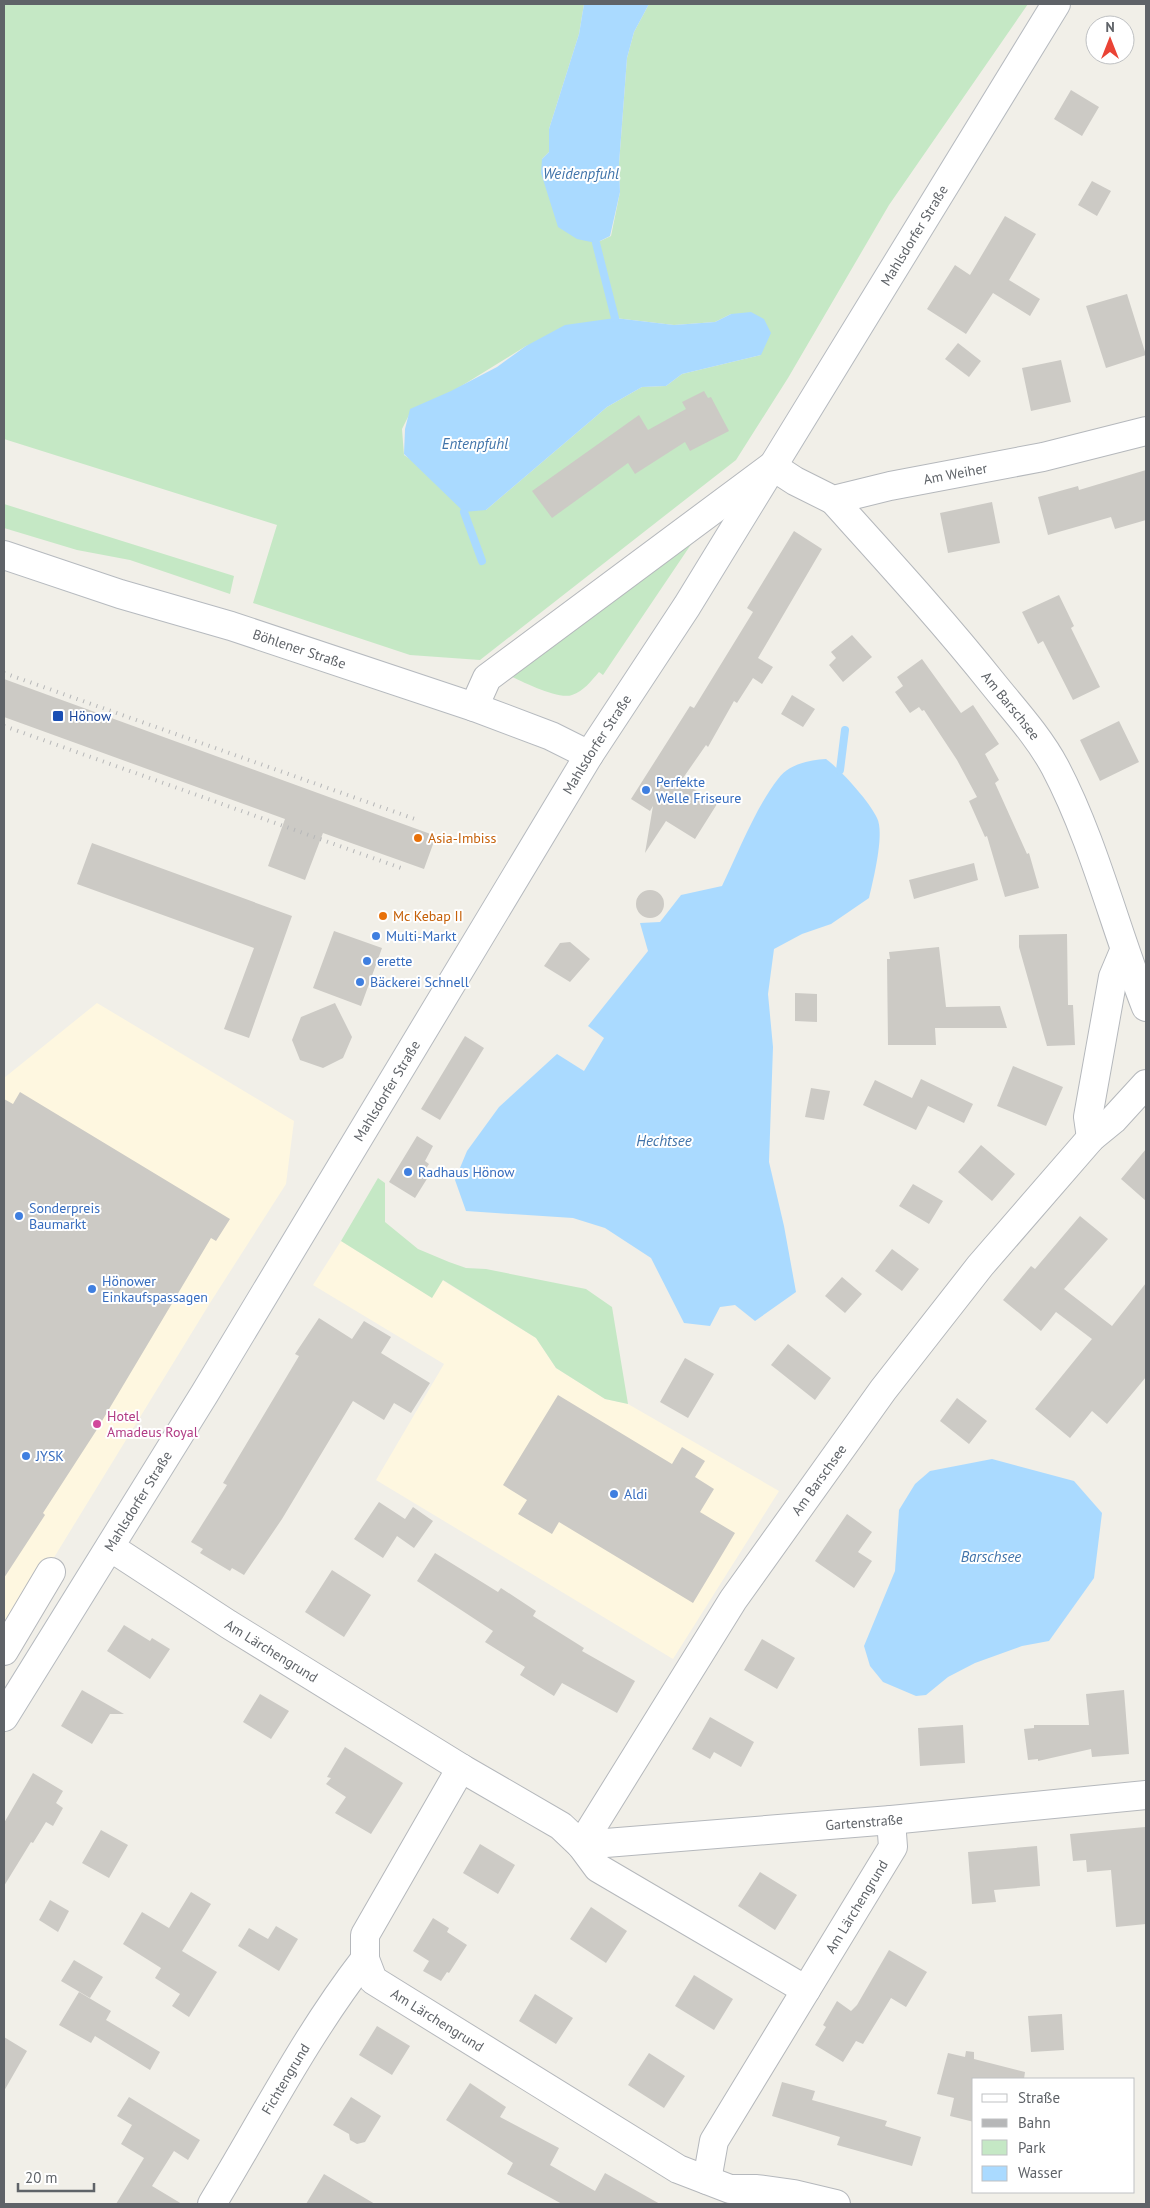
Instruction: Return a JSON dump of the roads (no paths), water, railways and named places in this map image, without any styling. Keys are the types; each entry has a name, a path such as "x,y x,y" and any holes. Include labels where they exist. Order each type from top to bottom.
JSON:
{"street":[{"name":"Mahlsdorfer Straße","path":"4,1717 276,1277 469,951 590,755 686,606 1056,4"},
{"name":"Am Weiher","path":"833,500 890,486 1043,457 1146,432"},
{"name":"Mahlsdorfer Straße","path":"474,707 487,678 772,466"},
{"path":"772,466 794,481 833,500"},
{"name":"Am Barschsee","path":"833,500 961,644 1039,741 1055,766 1073,805 1124,951 1146,1007"},
{"name":"Böhlener Straße","path":"4,555 120,594 231,626 474,707 551,736 590,755"},
{"path":"1091,1138 1088,1117 1113,977 1124,951"},
{"name":"Am Barschsee","path":"581,1845 733,1600 873,1405 980,1266 1091,1138 1113,1120 1146,1084"},
{"name":"Am Lärchengrund","path":"110,1547 228,1624 461,1768 561,1826 581,1845 598,1868 806,1990"},
{"path":"33,1670 4,1652 51,1572"},
{"name":"Am Lärchengrund","path":"461,1768 365,1934 365,1959 373,1980 678,2169 723,2191 757,2189 794,2194 836,2204"},
{"name":"Gartenstraße","path":"581,1845 891,1820 1146,1795"},
{"name":"Am Lärchengrund","path":"723,2191 714,2141 894,1847 891,1820"},
{"name":"Fichtengrund","path":"212,2204 263,2121 318,2024 365,1959"}],"water":[{"name":"Weidenpfuhl","path":"584,4 649,4 634,32 627,58 619,164 620,192 610,236 596,243 577,239 558,227 541,173 542,159 549,152 549,129 579,34"},
{"name":"Entenpfuhl","path":"751,312 764,319 771,333 761,355 682,374 666,386 642,387 607,407 486,510 464,512 404,454 405,429 410,409 451,391 497,367 526,346 565,325 615,318 674,325 715,322 731,314"},
{"name":"Hechtsee","path":"826,759 868,803 877,818 880,834 869,898 831,924 802,934 774,949 768,994 773,1047 769,1162 784,1226 796,1292 755,1321 735,1305 720,1307 710,1326 684,1323 651,1258 605,1228 573,1218 466,1211 455,1180 467,1151 499,1107 557,1054 584,1071 604,1038 588,1026 648,951 640,923 660,922 681,895 722,886 755,816 778,779 794,766 813,760"},
{"name":"Barschsee","path":"992,1459 1074,1481 1102,1513 1094,1578 1049,1641 1022,1646 975,1663 948,1677 926,1695 916,1696 883,1682 870,1666 864,1646 895,1571 899,1510 915,1484 930,1471"}],"waterway":[{"path":"596,243 615,318"},
{"path":"464,512 482,561"},
{"path":"840,770 845,730"}],"railway":[{"path":"4,673 415,819"},
{"path":"4,726 401,868"}],"place":[{"name":"Hönow","path":"58,716"},
{"name":"Perfekte Welle Friseure","path":"646,790"},
{"name":"Asia-Imbiss","path":"418,838"},
{"name":"Mc Kebap II","path":"383,916"},
{"name":"Multi-Markt","path":"376,936"},
{"name":"erette","path":"367,961"},
{"name":"Bäckerei Schnell","path":"360,982"},
{"name":"Radhaus Hönow","path":"408,1172"},
{"name":"Sonderpreis Baumarkt","path":"19,1216"},
{"name":"Hönower Einkaufspassagen","path":"92,1289"},
{"name":"Hotel Amadeus Royal","path":"97,1424"},
{"name":"JYSK","path":"26,1456"},
{"name":"Aldi","path":"614,1494"}]}
